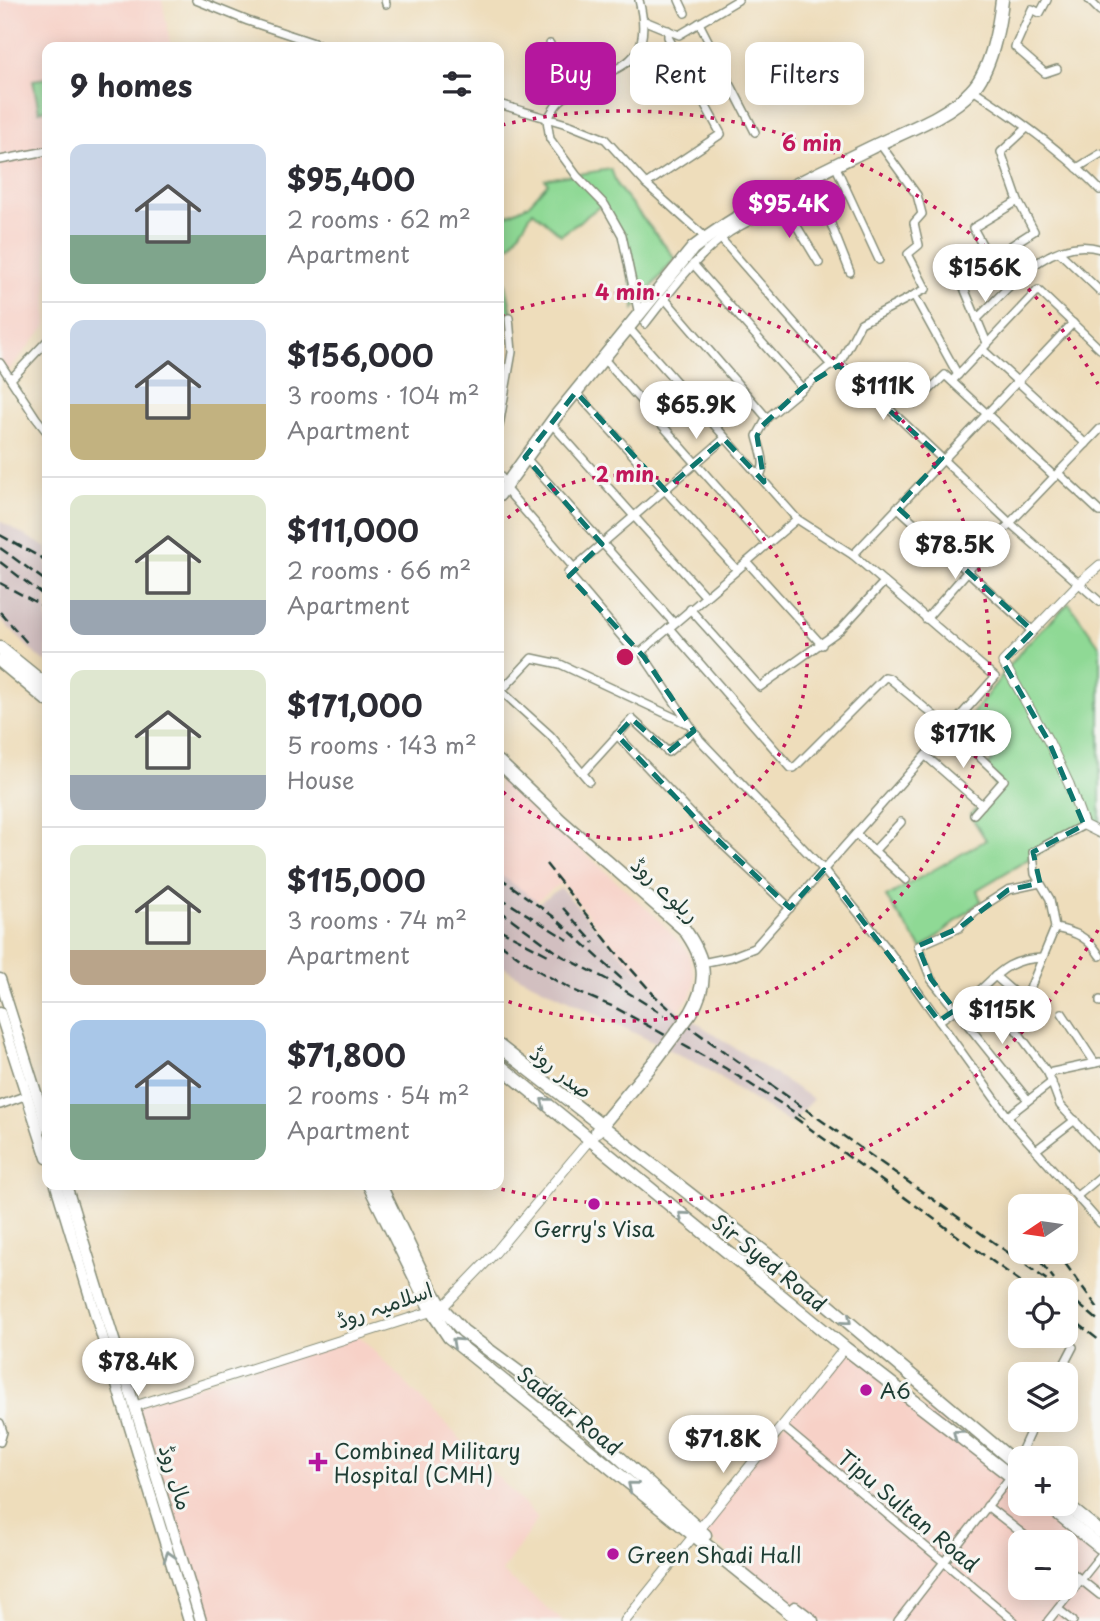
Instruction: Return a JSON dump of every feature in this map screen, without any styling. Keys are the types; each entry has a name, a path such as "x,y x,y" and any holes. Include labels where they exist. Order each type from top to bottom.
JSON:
{"main road":[{"path":"504,482 628,327 642,319 693,248 763,200 939,115 973,90 994,50 1003,0"},
{"path":"0,648 42,682"},
{"path":"0,661 42,696"},
{"name":"ریلوے روڈ","path":"504,767 561,821 684,929 697,947 702,963"},
{"path":"591,1138 691,1013 699,999 704,979 702,963"},
{"path":"0,979 42,1111"},
{"path":"0,1013 42,1142"},
{"name":"صدر روڈ","path":"504,1050 776,1262 1008,1464"},
{"name":"Sir Syed Road","path":"504,1069 845,1348 1008,1466"},
{"name":"مال روڈ","path":"58,1190 83,1255"},
{"name":"مال روڈ","path":"66,1190 83,1255 130,1408 201,1621"},
{"name":"Saddar Road","path":"372,1190 449,1337 811,1621"},
{"name":"Saddar Road","path":"382,1190 436,1309 555,1399 696,1533 800,1621"},
{"name":"مال روڈ","path":"130,1408 189,1621"},
{"path":"1078,1514 1100,1532"},
{"path":"1061,1516 1100,1547"}],"street":[{"path":"196,0 311,42"},
{"path":"616,70 632,59 643,39 645,21 639,0"},
{"path":"679,0 685,13"},
{"path":"645,21 679,35 738,0"},
{"path":"1047,0 1040,13 1032,9 1015,47 1045,74 1057,69"},
{"path":"1089,0 1100,11"},
{"path":"699,23 755,132"},
{"path":"646,184 721,134 668,37 668,30"},
{"path":"973,90 1027,128 1100,190"},
{"path":"557,105 547,120 550,139 577,176 605,205 622,235 642,319 665,299 693,264 720,239 783,202 820,263"},
{"path":"504,106 570,125 605,139 646,184 706,238"},
{"path":"1018,201 973,228 990,259 1034,231 1018,201 1000,152 1027,128"},
{"path":"759,477 764,463 757,436 767,418 802,388 835,365 861,323 926,289 908,254 919,245 914,223 922,214 917,195 880,144"},
{"path":"0,160 42,151"},
{"path":"1077,168 1100,155"},
{"path":"835,165 879,260"},
{"path":"812,176 850,272"},
{"path":"720,239 835,365 849,371 1010,523 1100,602"},
{"path":"977,319 1029,269 1047,257 1059,252 1092,247 1100,250"},
{"path":"1059,252 1100,291"},
{"path":"693,264 802,388"},
{"path":"959,276 985,346 1016,381 1086,444"},
{"path":"955,378 1038,290 1100,349"},
{"path":"914,295 955,378 986,412 1100,512"},
{"path":"665,299 767,418"},
{"path":"504,390 512,352 509,318"},
{"path":"853,555 942,458 1073,323"},
{"path":"628,327 797,519 853,555 995,677 754,947 731,957 702,963"},
{"path":"11,379 42,348"},
{"path":"603,358 768,544"},
{"path":"0,363 42,426"},
{"path":"888,407 903,393 916,403 944,374 955,378"},
{"path":"576,391 737,570"},
{"path":"551,422 705,596"},
{"path":"926,619 1010,523 1100,429"},
{"path":"724,439 568,573 569,576 634,651 641,652 691,727 777,823 824,870 889,951 1008,1116 1075,1194"},
{"path":"524,457 602,544 791,768 885,677 950,729 1004,780 974,814"},
{"path":"504,487 574,568"},
{"path":"897,507 1032,631"},
{"path":"641,652 797,519"},
{"path":"747,562 822,645"},
{"path":"1100,565 1079,583 1003,662 1049,741 1084,825 1100,833"},
{"path":"691,609 761,687 841,630 884,582"},
{"path":"504,686 532,658 560,664 691,727"},
{"path":"504,694 550,734 589,781"},
{"path":"583,773 632,719 668,752 691,727"},
{"path":"617,735 699,823 790,908"},
{"path":"926,756 982,805"},
{"path":"874,851 901,822"},
{"path":"1014,1027 1055,928 1049,900 1035,874 1033,852 1084,825"},
{"path":"856,834 906,880"},
{"path":"1028,1100 931,979 918,946 959,928 974,912 1008,890 1040,883"},
{"path":"1055,928 1077,932 1093,944 1100,956"},
{"path":"939,1021 1004,968 1025,958 1042,958"},
{"path":"995,976 1025,1002"},
{"path":"975,994 1001,1019 1014,1027 1048,1073 1060,1105 1100,1149"},
{"path":"1048,1073 1098,1062 1062,1013"},
{"path":"1008,1116 1052,1082"},
{"path":"0,1105 27,1095"},
{"path":"1036,1150 1075,1120"},
{"name":"اسلامیہ روڈ","path":"130,1408 436,1309 495,1253 591,1138"},
{"path":"1078,1195 1100,1177"},
{"path":"1078,1197 1100,1223"},
{"path":"625,1621 845,1348"},
{"path":"0,1423 3,1432 0,1442"},
{"name":"Tipu Sultan Road","path":"782,1426 1014,1621"},
{"path":"898,1621 1008,1482"},
{"path":"987,1506 1018,1530"},
{"path":"1048,1621 1100,1556"},
{"path":"1078,1578 1100,1595"},
{"path":"1058,1609 1073,1621"}],"highlighted area":[{"path":"839,365 942,458 897,507 1033,631 1003,662 1049,742 1084,825 1033,852 1040,883 1008,890 959,928 918,946 931,979 955,1010 939,1021 824,870 790,908 700,823 617,735 632,719 668,752 694,731 644,657 569,576 602,544 525,457 576,392 665,490 724,439 764,482 757,436 761,427 802,388"}],"shaded area":[{"path":"0,0 162,0 170,42 42,42 42,331 7,372 0,363"},
{"path":"0,521 42,545 42,660 0,619"},
{"path":"504,780 655,916 687,950 694,974 691,996 673,1016 561,883 534,903 504,882"},
{"path":"504,878 539,902 561,888 612,945 680,1012 813,1099 791,1124 702,1066 504,967"},
{"name":"Combined Military Hospital (CMH)","path":"357,1334 538,1518 502,1572 563,1621 201,1621 135,1406"},
{"path":"845,1348 1008,1474 1008,1516 1061,1516 1100,1547 1100,1621 812,1621 699,1529"}],"green space":[{"path":"42,79 42,110 39,111 33,80"},
{"path":"611,169 618,187 675,258 634,309 622,235 603,204 561,235 533,211 511,245 504,246 504,217 528,205 548,183 545,179"},
{"path":"504,276 512,314 504,316"},
{"path":"1069,603 1100,647 1100,831 1087,824 977,890 981,901 922,949 886,897 986,840 970,815 997,791 987,767 999,751 988,733 970,743 956,735 1025,646"}],"railway":[{"path":"0,535 42,558"},
{"path":"0,548 42,578"},
{"path":"0,562 42,594"},
{"path":"0,583 41,605"},
{"path":"0,612 29,645"},
{"path":"546,864 615,951 655,996 695,1031 1044,1278"},
{"path":"504,881 554,917 625,982"},
{"path":"504,900 568,940"},
{"path":"563,908 594,943"},
{"path":"504,914 562,956 606,979 664,1015"},
{"path":"504,932 550,956"},
{"path":"504,947 537,970 575,991 614,1007 725,1068 805,1119"},
{"path":"794,1117 1015,1278"},
{"path":"1042,1264 1053,1278"},
{"path":"1066,1264 1100,1311"},
{"path":"1078,1304 1100,1322"},
{"path":"1078,1324 1100,1341"}],"place":[{"name":"Gerry's Visa","path":"594,1204"},
{"name":"A6","path":"866,1390"},
{"name":"Combined Military Hospital (CMH)","path":"318,1462"},
{"name":"Green Shadi Hall","path":"613,1554"}]}
